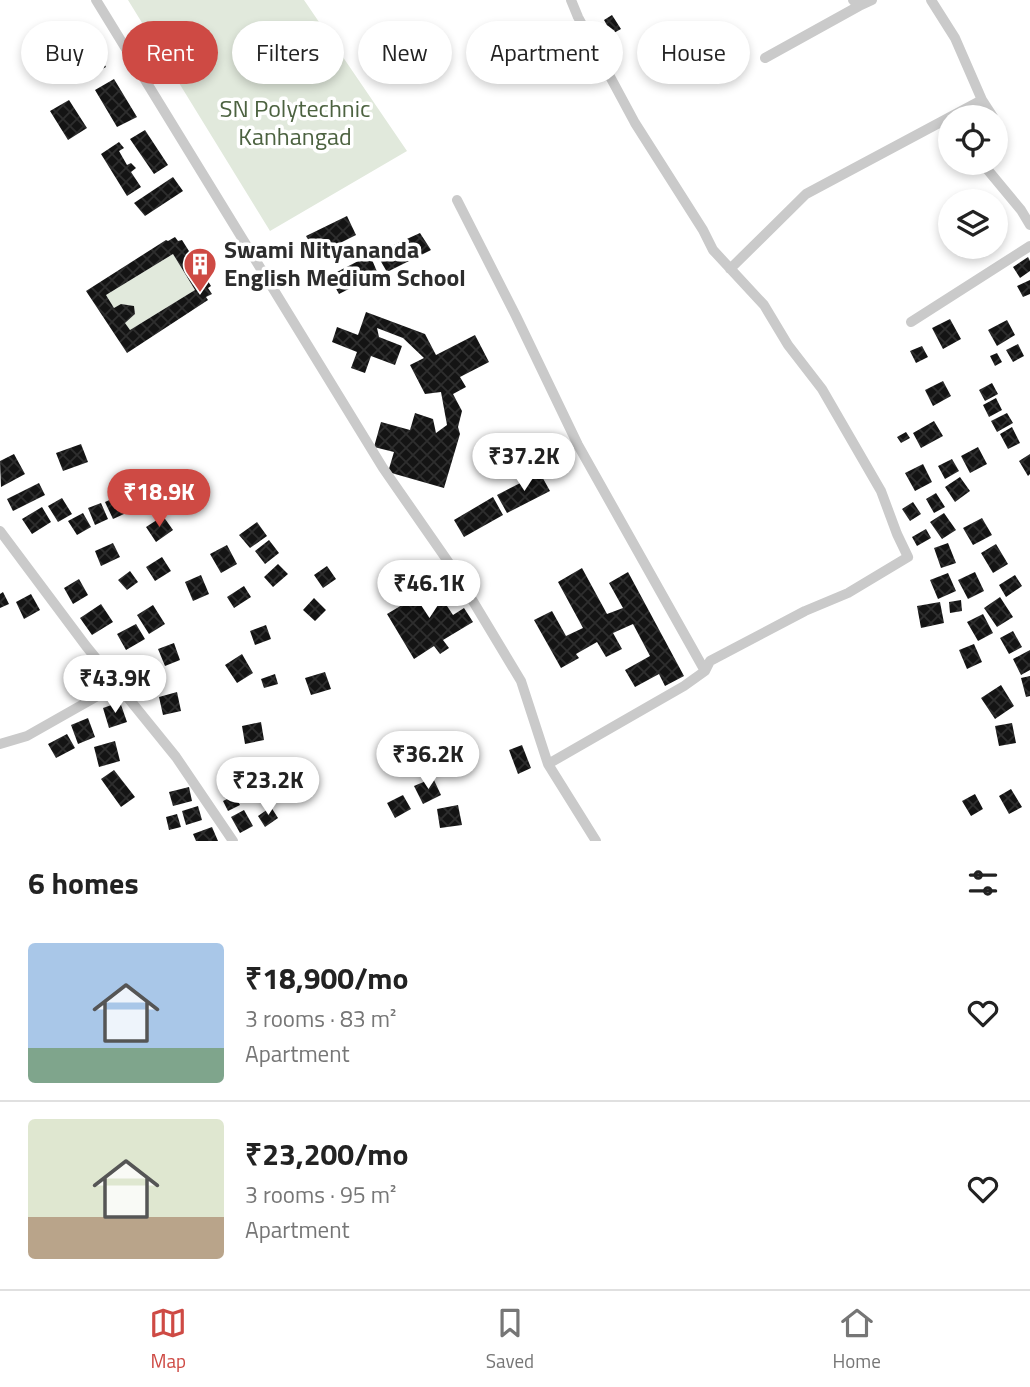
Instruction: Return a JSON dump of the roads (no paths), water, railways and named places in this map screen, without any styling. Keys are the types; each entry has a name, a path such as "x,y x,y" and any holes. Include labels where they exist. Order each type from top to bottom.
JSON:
{"street":[{"path":"96,0 383,468 456,573 521,681 548,764 596,841"},
{"path":"548,764 684,686 705,671 710,661 815,606 848,593 908,557 881,491 844,432 822,389 788,345 764,305 713,250 704,230 635,123 571,0"},
{"path":"765,58 856,3 872,0"},
{"path":"931,0 955,38 985,105"},
{"path":"730,269 806,194 982,100"},
{"path":"992,175 1030,225"},
{"path":"457,200 578,445 705,671"},
{"path":"911,322 1030,246"},
{"path":"0,531 117,685 176,757 233,841"},
{"path":"0,744 27,736 117,685"}],"place":[{"name":"Swami Nityananda English Medium School","path":"200,294"}],"park label":[{"name":"SN Polytechnic Kanhangad","path":"295,123"}]}
